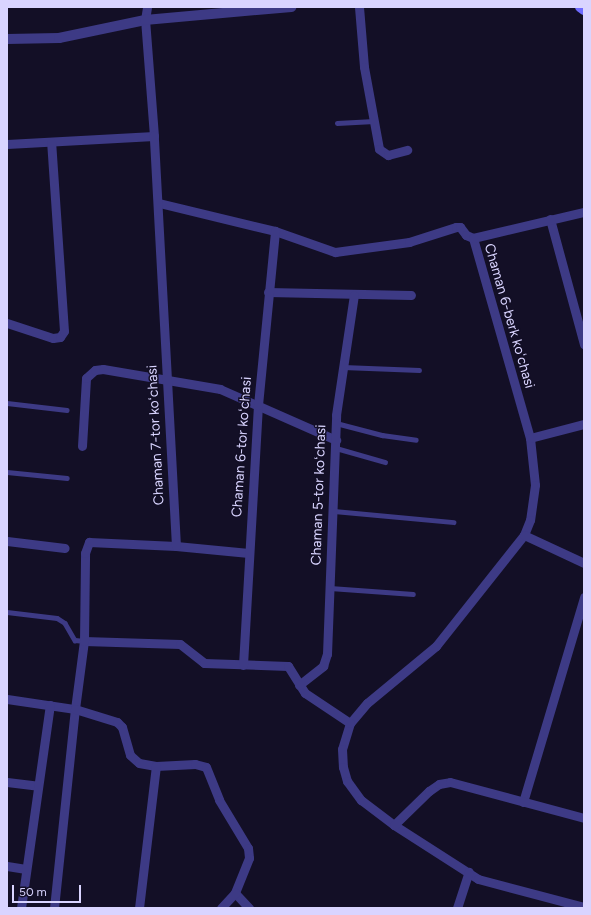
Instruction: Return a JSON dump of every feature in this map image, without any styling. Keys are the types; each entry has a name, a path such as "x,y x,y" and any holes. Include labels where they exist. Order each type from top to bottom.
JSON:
{"main road":[{"path":"580,7 584,10"}],"street":[{"name":"Chaman 7-tor koʻchasi","path":"147,7 145,20 159,203 176,546"},
{"path":"7,39 67,37 145,20 246,9 291,7"},
{"path":"359,7 364,68 381,152 388,156 407,150"},
{"path":"7,144 154,136"},
{"path":"7,323 53,338 60,337 64,331 51,142"},
{"path":"159,203 275,231"},
{"path":"473,238 584,212"},
{"path":"550,219 581,322 584,344"},
{"name":"Chaman 6-berk koʻchasi","path":"275,231 335,252 410,242 460,227 466,235 473,238 530,438 535,485 530,520 524,535 436,646 367,703 350,723"},
{"name":"Chaman 6-tor koʻchasi","path":"243,665 258,405 275,231"},
{"path":"268,292 411,295"},
{"name":"Chaman 5-tor koʻchasi","path":"299,685 323,666 326,660 334,511 336,423 354,295"},
{"path":"82,446 85,386 90,373 103,369 220,389 258,405 336,444"},
{"path":"530,438 584,424"},
{"path":"524,535 584,563"},
{"path":"7,542 65,548"},
{"path":"54,908 74,709 84,641 85,553 89,542 176,546 249,553"},
{"path":"523,802 584,597"},
{"path":"84,641 180,644 204,662 288,666 295,673 299,685 305,693 350,723 342,749 347,781 361,800 394,826 468,872 489,883 584,907"},
{"path":"7,699 74,709 117,722 122,727 132,758 145,765 202,765 210,772 219,800 249,854 235,893 221,908"},
{"path":"21,908 50,705"},
{"path":"139,908 156,766"},
{"path":"7,782 38,786"},
{"path":"394,826 439,784 450,782 584,818"},
{"path":"7,866 26,869"},
{"path":"457,908 468,872"},
{"path":"235,893 250,908"}],"lane":[{"path":"337,123 374,121"},
{"path":"343,366 418,370"},
{"path":"7,403 67,410"},
{"path":"336,423 382,435 416,440"},
{"path":"336,444 385,462"},
{"path":"7,472 67,478"},
{"path":"334,511 453,522"},
{"path":"330,588 413,594"},
{"path":"7,612 57,618 64,624 75,640 84,641"}]}
